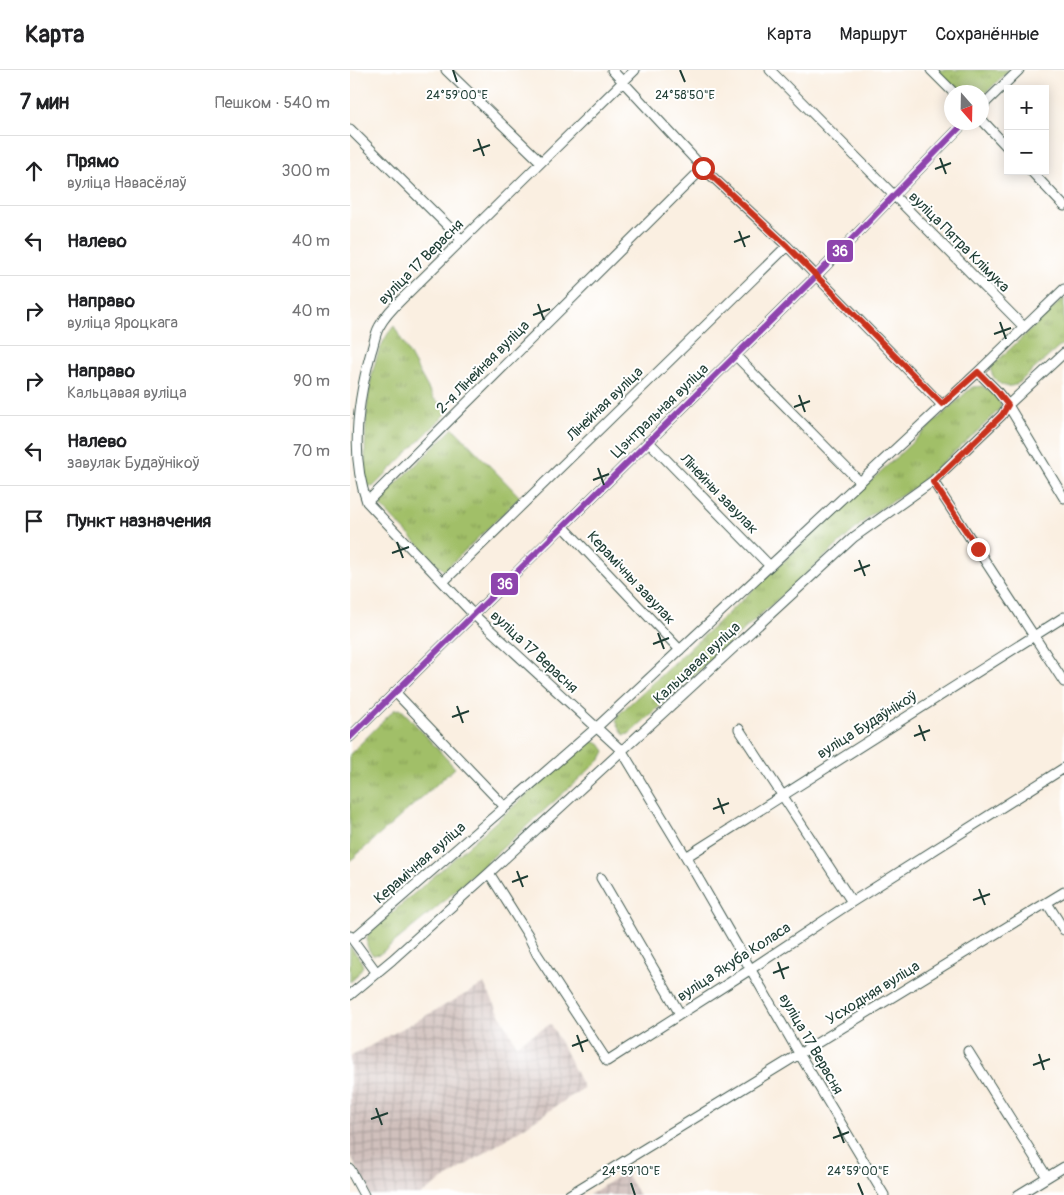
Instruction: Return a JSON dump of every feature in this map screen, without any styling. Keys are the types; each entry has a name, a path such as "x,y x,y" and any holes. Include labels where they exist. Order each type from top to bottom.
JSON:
{"street":[{"path":"446,70 541,162"},
{"path":"612,70 703,168 787,246 942,404"},
{"name":"вуліца 17 Верасня","path":"635,70 389,312 378,327 366,371 358,417 357,461 362,490 367,502 474,614 622,751 884,1195"},
{"name":"вуліца Пятра Клімука","path":"770,70 1024,327"},
{"path":"931,70 946,85"},
{"path":"989,99 1019,70"},
{"path":"989,128 1004,144"},
{"path":"350,129 462,240"},
{"name":"Цэнтральная вуліца","path":"350,737 736,356 895,196 957,130"},
{"name":"2-я Лінейная вуліца","path":"367,502 703,168"},
{"path":"1035,175 1064,206"},
{"name":"Лінейная вуліца","path":"443,582 787,246"},
{"name":"Керамічная вуліца","path":"351,938 505,808 596,728 978,372 1064,289"},
{"name":"Кальцавая вуліца","path":"350,995 489,873 854,537 933,482 1002,415 1008,405 1064,353"},
{"path":"736,356 860,482"},
{"path":"978,372 1008,405 1064,498"},
{"name":"Лінейны завулак","path":"648,441 770,566"},
{"path":"933,482 1064,682"},
{"name":"Керамічны завулак","path":"563,526 680,650"},
{"name":"вуліца Будаўнікоў","path":"686,857 1064,617"},
{"path":"395,692 505,808"},
{"path":"739,728 852,902"},
{"name":"вуліца Якуба Коласа","path":"489,873 528,935 537,954 607,1060 1064,768"},
{"path":"601,878 680,1014"},
{"name":"Усходняя вуліца","path":"569,1195 1064,892"},
{"path":"1047,903 1064,930"},
{"path":"351,938 376,973"},
{"path":"968,1051 1047,1177"},
{"path":"1018,1195 1064,1167"},
{"path":"350,1169 364,1195"}],"shaded area":[{"path":"484,984 516,1044 551,1024 584,1088 420,1195 370,1195 350,1155 350,1057"},
{"path":"625,1172 639,1195 589,1195"}],"green space":[{"path":"935,70 1009,70 989,90 989,85 950,85"},
{"path":"1064,298 1064,343 1017,384 1005,386 998,382 991,371 993,365"},
{"path":"394,326 434,399 450,410 373,487 368,486 365,482 368,400 376,359 384,341"},
{"path":"982,386 998,396 1001,405 999,410 981,428 915,487 872,514 629,734 624,735 616,721 619,714 972,387"},
{"path":"453,428 520,497 444,571 381,506 382,498"},
{"path":"400,709 455,768 350,861 350,754 394,710"},
{"path":"589,740 600,744 605,751 601,759 435,909 380,954 373,955 367,945 368,934"},
{"path":"350,946 363,966 350,982"}],"transit line":[{"name":"36","path":"350,737 816,276 957,130"}],"route":[{"path":"703,168 787,246 942,404 978,372 1008,405 1002,415 933,482 978,549"}]}
